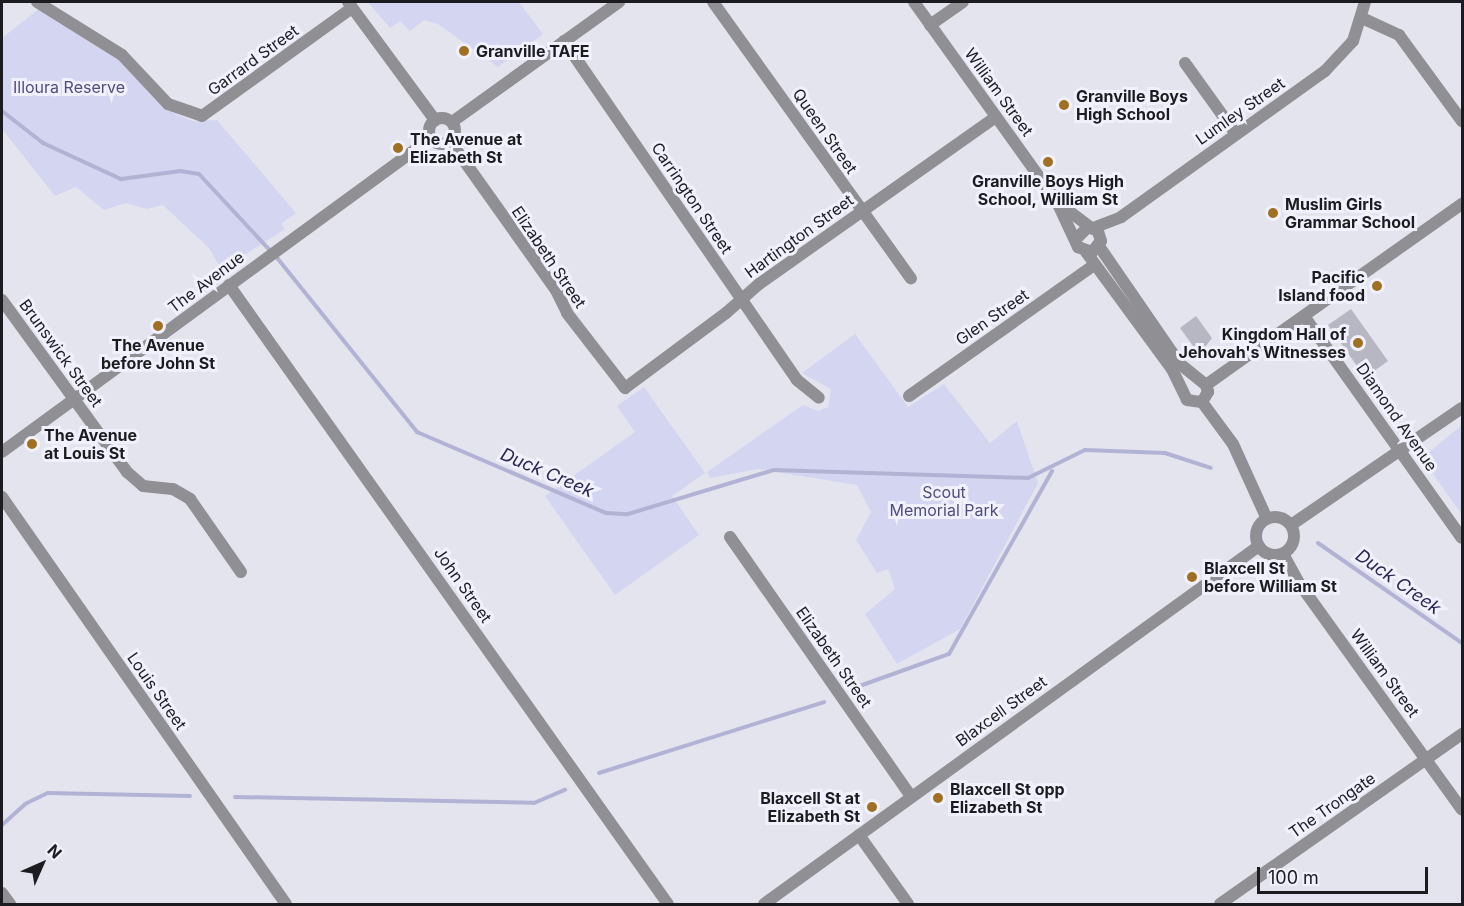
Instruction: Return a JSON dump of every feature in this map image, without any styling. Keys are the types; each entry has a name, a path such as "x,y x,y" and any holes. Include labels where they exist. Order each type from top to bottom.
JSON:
{"street":[{"name":"Garrard Street","path":"37,2 122,55 168,104 202,116 350,5"},
{"path":"350,5 435,120 452,122 619,2"},
{"name":"Queen Street","path":"713,2 911,279"},
{"name":"William Street","path":"914,2 1057,202 1076,239 1086,252"},
{"path":"930,25 963,2"},
{"name":"Lumley Street","path":"1100,243 1121,217 1336,61 1353,41 1362,18 1365,2"},
{"path":"1362,18 1399,35 1462,121"},
{"name":"Carrington Street","path":"564,41 797,380 819,398"},
{"path":"1185,63 1236,134"},
{"name":"Hartington Street","path":"625,388 861,211 996,117"},
{"path":"435,120 429,127 431,138 441,144 450,141 455,130 452,122"},
{"name":"The Avenue","path":"2,452 431,138"},
{"name":"Elizabeth Street","path":"450,141 556,290 572,320 625,388"},
{"name":"William Street","path":"1057,202 1091,228"},
{"path":"1184,392 1189,381 1201,382 1304,316 1462,204"},
{"name":"Lumley Street","path":"1076,239 1082,229 1121,217"},
{"path":"1091,228 1180,364 1201,382 1208,392 1202,402"},
{"path":"1100,243 1086,252 1094,265 1168,363 1190,402 1202,402"},
{"name":"Glen Street","path":"909,396 1094,265"},
{"name":"John Street","path":"230,285 668,904"},
{"name":"Brunswick Street","path":"2,300 74,400 143,486 173,489 190,499 241,572"},
{"name":"Diamond Avenue","path":"1304,316 1462,538"},
{"path":"1202,402 1233,444 1267,519"},
{"path":"1291,525 1462,408"},
{"name":"Louis Street","path":"2,497 286,904"},
{"path":"1279,517 1291,525 1294,542 1283,554 1270,555 1259,546 1256,532 1267,519 1279,517"},
{"name":"Elizabeth Street","path":"730,537 911,796"},
{"name":"Blaxcell Street","path":"764,904 1259,546"},
{"name":"William Street","path":"1283,554 1299,583 1462,810"},
{"name":"The Trongate","path":"1220,904 1462,734"},
{"path":"859,835 908,904"},
{"path":"2,893 10,904"}],"green space":[{"path":"368,2 519,2 543,34 498,67 438,24 424,20 410,31 400,21 390,28"},
{"name":"Illoura Reserve","path":"40,8 123,60 175,114 193,121 217,120 296,213 281,224 285,229 221,270 210,249 163,205 147,209 126,203 104,210 76,187 55,196 2,129 2,38"},
{"name":"Scout Memorial Park","path":"855,334 908,407 944,384 990,443 1017,421 1038,483 960,629 897,664 865,614 895,589 888,569 877,573 856,540 871,512 857,485 758,469 710,478 707,472 803,405 818,411 828,407 831,389 802,373"},
{"path":"644,387 705,473 672,496 699,535 615,595 545,496 635,432 617,406"},
{"path":"1462,425 1462,515 1422,458"}],"building":[{"name":"Kingdom Hall of Jehovah's Witnesses","path":"1351,309 1388,361 1370,374 1367,370 1362,373 1328,325"},
{"path":"1196,316 1212,338 1202,351 1196,350 1180,328"}],"waterway":[{"name":"Duck Creek","path":"2,111 43,143 121,179 180,171 199,174 278,259 417,432 606,513 628,514 774,470 1028,478 1085,450 1165,453 1211,468"},
{"path":"854,688 949,654 1052,471"},
{"name":"Duck Creek","path":"1318,543 1462,643"},
{"path":"599,773 824,702"},
{"path":"235,797 534,803 565,790"},
{"path":"2,825 25,804 48,793 190,796"}],"place":[{"name":"Granville TAFE","path":"464,51"},
{"name":"Granville Boys High School","path":"1064,105"},
{"name":"The Avenue at Elizabeth St","path":"398,148"},
{"name":"Granville Boys High School, William St","path":"1048,162"},
{"name":"Muslim Girls Grammar School","path":"1273,213"},
{"name":"Pacific Island food","path":"1377,286"},
{"name":"The Avenue before John St","path":"158,326"},
{"name":"Kingdom Hall of Jehovah's Witnesses","path":"1358,343"},
{"name":"The Avenue at Louis St","path":"32,444"},
{"name":"Blaxcell St before William St","path":"1192,577"},
{"name":"Blaxcell St opp Elizabeth St","path":"938,798"},
{"name":"Blaxcell St at Elizabeth St","path":"872,807"}]}
